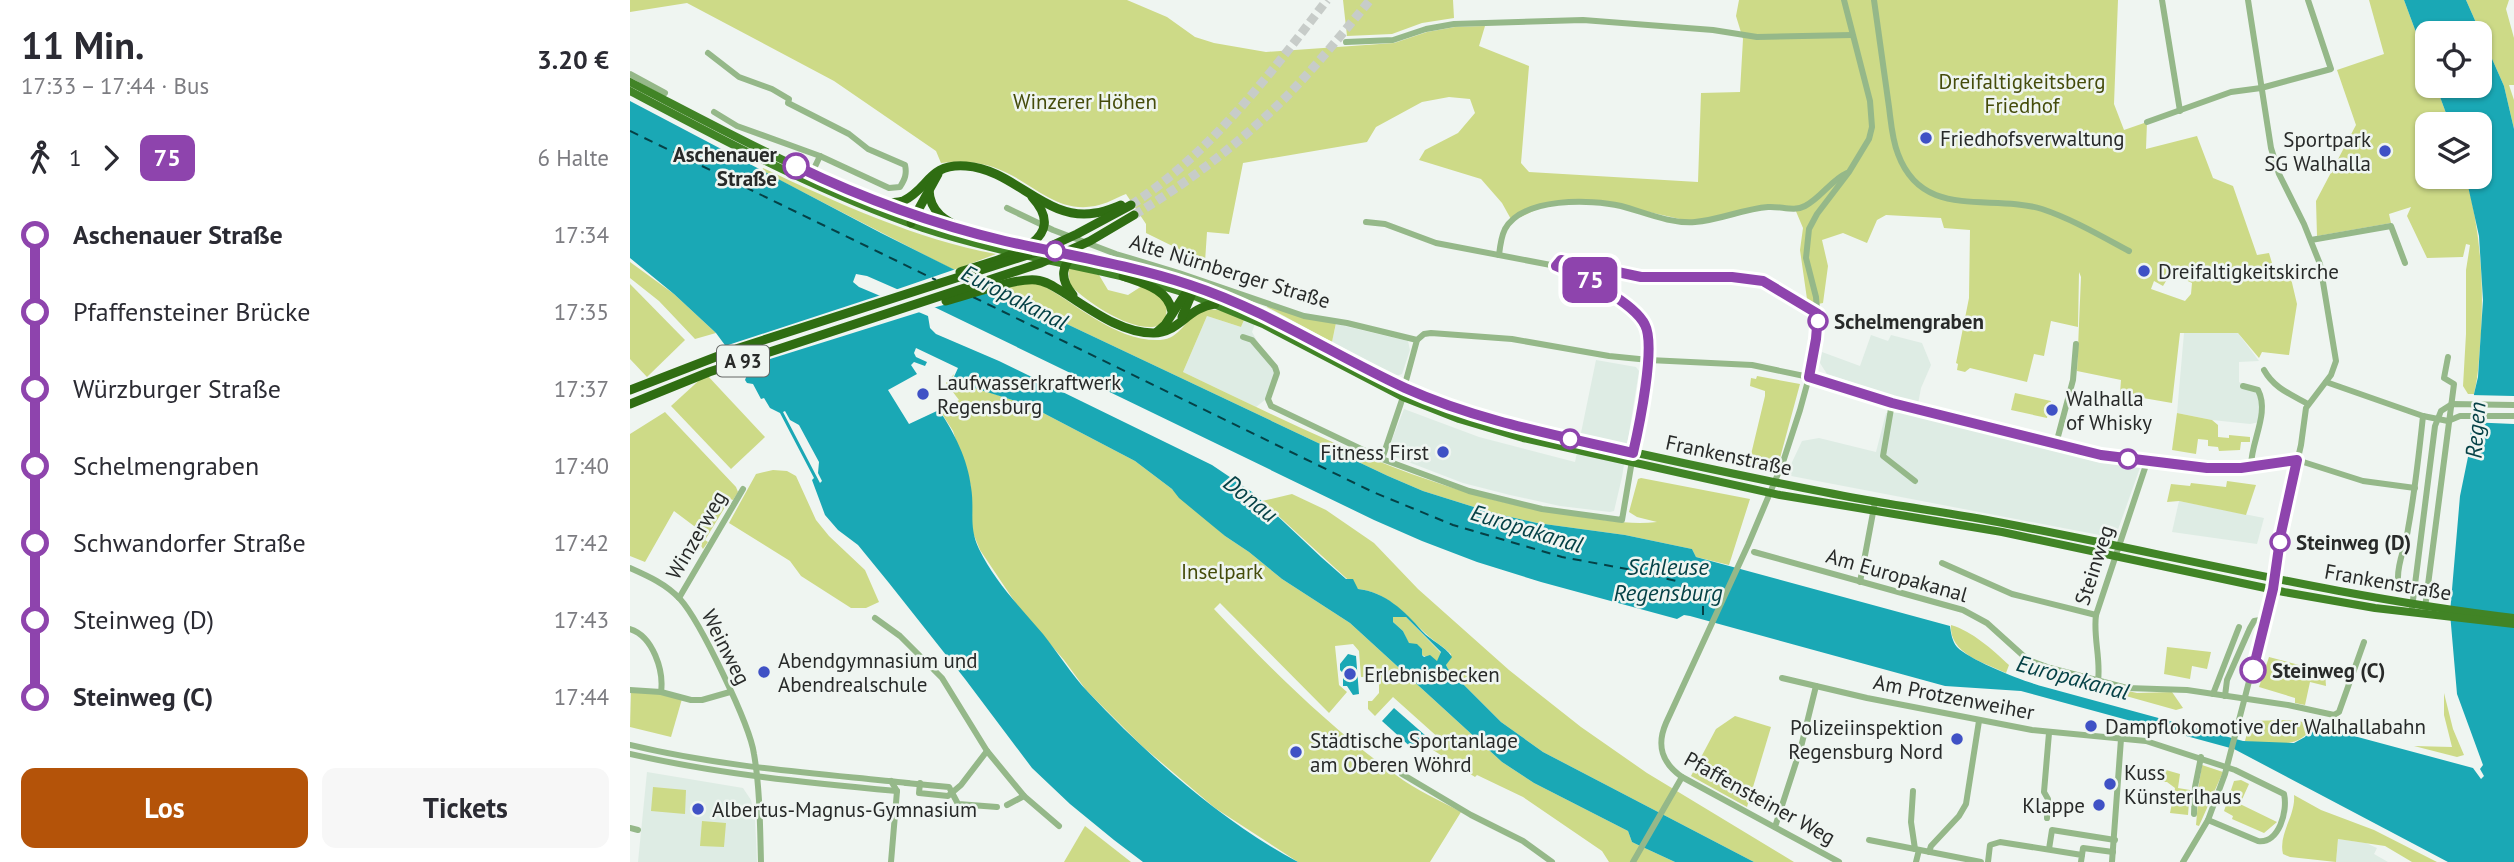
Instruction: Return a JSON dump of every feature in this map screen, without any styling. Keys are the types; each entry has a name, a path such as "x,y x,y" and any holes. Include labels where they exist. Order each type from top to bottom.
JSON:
{"highway":[{"path":"844,315 1032,244 1042,234 1044,217 1024,188 978,168 954,166 942,170 929,177 901,201 881,202"},
{"path":"913,217 942,170"},
{"name":"A 93","path":"630,390 699,362 1033,254 1097,224 1129,204 1096,213 1069,212 1049,206 1024,188"},
{"path":"929,189 931,204 936,212 965,230"},
{"path":"913,217 917,190"},
{"name":"A 93","path":"633,403 709,373 1023,270 1090,242 1134,215"},
{"path":"1084,306 1066,286 1063,270 1068,260 1090,242"},
{"path":"1123,276 1162,293 1171,306 1172,313"},
{"path":"853,325 1026,280 1041,281 1125,327 1152,334 1172,329 1198,308 1215,304"},
{"path":"1152,334 1162,329 1191,290"},
{"path":"1182,319 1191,290"}],"main road":[{"path":"630,82 809,178 881,202 913,217"},
{"path":"630,91 809,178 913,217"},
{"name":"Frankenstraße","path":"913,217 1145,271 1191,290 1264,314 1404,392 1476,416 1633,453 1875,502 1998,522 2412,609"},
{"name":"Frankenstraße","path":"913,217 996,248 1191,290 1215,304 1404,392 1492,430 1780,495 2002,532 2273,589 2514,624"},
{"name":"Frankenstraße","path":"2435,612 2514,618"}],"street":[{"path":"1809,377 1818,314 1806,258 1809,229 1849,172 1869,139 1872,127 1870,101 1844,0"},
{"path":"1874,0 1894,142 1909,176 1935,195 1955,202 2007,204 2043,209 2129,251"},
{"path":"2162,0 2180,111"},
{"path":"2183,862 2208,820 2225,774 2248,692 2273,589 2281,533 2308,404 2334,369 2335,354 2320,264 2274,161 2248,0"},
{"path":"2147,122 2231,92 2261,88 2331,69 2308,0"},
{"path":"1346,42 1393,40 1426,29 1454,24 1583,20 1713,30 1757,37 1852,35"},
{"path":"708,53 739,77 772,89 789,99 788,103 792,106 849,134 868,149 905,165 907,172 900,187 889,188 820,156 737,126 714,112"},
{"path":"630,74 665,93"},
{"path":"809,178 820,156"},
{"path":"1499,255 1502,237 1512,221 1524,212 1559,202 1618,205 1680,222 1693,222 1773,206 1798,209 1806,206 1840,176 1849,172"},
{"name":"Alte Nürnberger Straße","path":"1007,208 1053,230 1116,254 1304,316 1348,323 1417,340 1424,334 1431,333 1512,339 1609,356 1747,365 1809,377 1892,403 2101,455 2147,462 2207,468 2297,460"},
{"path":"1243,337 1259,348 1275,368 1277,373 1268,399 1271,406 1382,459 1469,491 1542,509 1622,520 1649,360 1649,332 1639,316 1590,280 1556,266 1436,243 1385,224 1366,222"},
{"path":"2311,240 2391,226 2405,263"},
{"path":"1556,266 1561,260 1570,260 1641,277 1732,277 1763,281 1818,314"},
{"path":"1382,459 1404,392 1417,340"},
{"path":"2056,444 2073,380 2076,344"},
{"path":"2424,610 2454,384 2444,378 2448,357"},
{"path":"2264,370 2277,388 2308,404"},
{"name":"Pfaffensteiner Weg","path":"1809,377 1783,462 1660,741 1666,763 1682,777 1839,862"},
{"path":"2326,382 2423,416 2448,421 2464,415 2514,416"},
{"path":"2243,386 2258,390 2262,404 2251,451 2251,466"},
{"path":"1892,403 1882,456 1915,481"},
{"path":"2412,609 2437,419 2441,411 2452,404 2514,405"},
{"path":"2398,576 2398,564 2406,543 2415,488 2423,416"},
{"path":"2297,460 2363,481 2415,488"},
{"name":"Steinweg","path":"2098,681 2094,636 2096,615 2147,462"},
{"name":"Winzerweg","path":"679,598 743,489"},
{"path":"1860,582 1875,502"},
{"name":"Am Europakanal","path":"1754,552 1963,610 1987,623 2028,660 2098,681 2138,689 2177,689 2288,705 2329,715 2339,712 2364,642"},
{"path":"1942,563 2012,594 2096,615"},
{"name":"Weinweg","path":"630,568 664,585 679,598 698,626 749,734 755,768 761,862"},
{"path":"874,618 900,636 942,678 987,751 1024,796 1059,826"},
{"path":"2225,696 2227,680 2250,628 2254,621 2266,619"},
{"path":"2213,694 2239,626"},
{"path":"630,629 645,638 652,649 663,682 661,692"},
{"name":"Am Protzenweiher","path":"1782,678 1979,721 2049,733 2146,741 2235,770 2284,794 2286,811 2273,837 2265,842 2208,820"},
{"path":"1775,827 1801,747 1816,686"},
{"path":"630,690 661,692 691,700 702,700 730,692"},
{"path":"1929,852 1966,804 1979,721"},
{"path":"2047,818 2048,799 2044,792 2049,733"},
{"path":"2112,862 2121,739"},
{"path":"630,745 755,768 949,787 958,804 998,807"},
{"path":"952,793 987,751"},
{"path":"630,754 677,765 755,777 897,791 908,782"},
{"path":"2194,814 2195,787 2201,757"},
{"path":"1402,774 1471,815 1523,841 1552,862"},
{"path":"1635,859 1682,777"},
{"path":"891,781 897,791 891,862"},
{"path":"1913,792 1911,822 1917,850 1916,862"},
{"path":"1007,805 1024,796"},
{"path":"2049,849 2052,831 2115,840"},
{"path":"2082,855 2085,835"},
{"path":"1870,840 1981,862"},
{"path":"1988,862 1992,844 2000,842 2082,855 2113,852"}],"shaded area":[{"path":"1207,316 1241,327 1244,320 1255,324 1252,332 1279,368 1280,375 1271,395 1256,407 1183,372"},
{"path":"1336,324 1408,341 1410,350 1402,374 1396,376 1332,342"},
{"path":"2184,333 2238,333 2259,361 2239,362 2239,382 2260,395 2260,422 2250,424 2212,420 2177,413"},
{"path":"1871,335 1888,341 1891,335 1922,343 1931,365 1921,388 1918,404 1827,374 1820,363 1822,352 1860,366"},
{"path":"1596,360 1636,367 1639,371 1614,511 1560,506 1510,495 1463,483 1390,455 1389,447 1404,409 1479,437 1575,462"},
{"path":"1886,413 1902,413 2101,459 2141,465 2115,538 1786,475 1802,441 1819,438 1876,452"},
{"path":"2179,501 2264,518 2257,544 2172,532"},
{"name":"Albertus-Magnus-Gymnasium","path":"647,772 743,788 751,800 755,818 757,862 638,862"},
{"path":"2338,839 2366,843 2377,848 2374,854 2388,862 2336,862"}],"green space":[{"path":"630,0 1127,0 1167,17 1195,37 1266,52 1394,43 1427,32 1485,26 1479,46 1529,66 1521,163 1529,172 1698,182 1701,93 1740,92 1743,39 1736,16 1739,0 2118,0 2114,104 2124,130 2147,122 2146,149 2197,136 2213,178 2233,186 2257,255 2269,253 2275,273 2289,270 2297,304 2289,355 2262,352 2259,358 2238,333 2180,333 2172,403 2120,394 2121,380 2077,371 2081,277 2079,272 2078,327 2051,321 2044,356 2034,354 2027,382 1970,368 1965,372 1957,370 1956,363 1969,298 1970,230 1944,228 1941,218 1886,215 1877,220 1867,243 1843,233 1822,240 1828,266 1823,303 1808,306 1800,250 1803,228 1795,209 1774,206 1693,222 1618,205 1583,202 1544,206 1512,221 1502,203 1481,179 1419,160 1425,150 1458,133 1475,113 1470,99 1449,97 1422,102 1376,127 1367,142 1243,163 1229,234 1207,232 1205,262 1146,233 1146,224 1126,194 1095,206 1070,206 989,166 966,162 941,163 936,151 834,81 687,3 630,12","holes":["2171,273 2192,283 2191,294 2185,301 2151,289 2154,281 2163,286"]},
{"path":"1343,0 1453,0 1454,18 1422,23 1392,34 1347,36"},
{"name":"Sportpark SG Walhalla","path":"2369,0 2404,0 2415,30 2415,98 2440,98 2446,112 2415,112 2415,189 2469,189 2475,216 2482,294 2478,372 2474,394 2468,394 2463,386 2466,270 2470,245 2466,244 2463,257 2427,258 2407,216 2411,207 2389,214 2391,223 2317,236 2316,201 2356,125 2337,70 2384,54"},
{"path":"2466,0 2509,0 2506,9 2514,38 2514,85 2509,85 2514,100 2514,129 2504,86 2492,59 2492,21 2475,21"},
{"path":"763,168 848,207 906,229 996,254 954,270 762,171"},
{"path":"630,262 674,294 716,333 695,339 659,301 630,278"},
{"path":"1068,267 1099,275 1108,290 1128,295 1142,286 1153,290 1167,303 1166,319 1156,326 1142,326 1108,313 1070,285"},
{"path":"1028,283 1040,284 1112,328 1144,339 1167,339 1197,314 1208,310 1224,312 1244,320 1241,327 1207,316 1183,372 1375,460 1474,494 1525,507 1637,523 1657,522 1629,512 1638,479 1641,478 1750,499 1729,565 1696,557 1692,549 1625,535 1537,523 1493,513 1423,491 995,290"},
{"path":"630,284 685,340 647,377 630,359"},
{"path":"1267,307 1336,323 1332,342"},
{"path":"706,374 765,437 731,469 671,406"},
{"name":"Inselpark","path":"954,374 952,380 1028,405 1135,461 1172,489 1225,536 1282,579 1350,623 1502,762 1534,783 1628,831 1632,842 1675,862 1609,862 1602,851 1523,797 1477,775 1475,777 1433,750 1441,740 1393,697 1375,716 1368,709 1368,701 1372,701 1379,693 1379,682 1373,677 1361,677 1359,651 1353,644 1335,646 1339,685 1347,692 1329,713 1220,603 1214,609 1324,717 1404,780 1461,812 1430,862 1298,862 1215,808 1142,746 1086,690 1019,608 980,550 971,528 971,487 953,431 937,406 947,401 950,405 959,400 946,383"},
{"path":"1757,376 1800,384 1780,458 1773,472 1748,467 1765,396 1765,391 1750,386 1751,378 1756,379"},
{"path":"2015,393 2051,401 2047,418 2011,410"},
{"path":"665,412 738,492 733,500 730,499 705,540 708,542 703,549 698,529 674,511 645,562 630,556 630,434"},
{"path":"2177,413 2212,420 2218,425 2218,437 2250,437 2250,442 2241,442 2240,450 2219,451 2218,447 2208,446 2208,440 2198,439 2196,454 2172,450"},
{"path":"773,470 787,471 796,476 816,520 865,570 879,602 866,608 851,608 801,576 790,561 729,523 756,474"},
{"path":"2227,481 2256,485 2246,515 2179,501 2167,502 2171,484 2226,487"},
{"path":"1292,494 1326,510 1374,543 1418,589 1509,670 1581,727 1647,773 1794,862 1754,862 1543,752 1501,722 1448,669 1446,665 1451,654 1448,651 1387,599 1358,589 1262,501"},
{"path":"1393,617 1406,617 1441,653 1437,662 1422,655 1422,649 1409,644 1403,631 1393,622"},
{"path":"1951,625 1974,636 1996,653 2009,665 2006,673 1962,650 1952,635"},
{"path":"2167,647 2211,652 2207,669 2192,666 2190,679 2164,674"},
{"path":"2269,657 2325,672 2326,686 2310,682 2305,705 2295,703 2295,698 2259,687"},
{"path":"2110,687 2137,693 2172,692 2183,708 2176,710 2108,691"},
{"path":"631,691 661,692 682,699 671,737 630,727"},
{"path":"2444,693 2453,729 2464,755 2457,757 2414,746 2452,747 2444,715"},
{"path":"1735,716 1771,727 1747,807 1691,776 1716,729"},
{"path":"2286,720 2313,723 2302,738 2294,742 2274,744 2245,741 2250,721"},
{"path":"2202,765 2223,772 2199,826 2196,825 2198,802 2204,802 2206,792 2198,790"},
{"path":"2159,768 2180,774 2178,788 2190,790 2188,815 2170,813 2175,788 2167,782 2157,782"},
{"path":"2241,780 2249,784 2240,804 2277,822 2264,833 2232,819 2233,816 2224,811 2234,781"},
{"path":"653,787 686,790 685,814 651,811"},
{"path":"2294,795 2321,810 2374,830 2437,862 2412,862 2385,846 2338,839 2336,862 2283,854 2283,839"},
{"path":"702,821 726,823 724,847 700,846"},
{"path":"1085,826 1131,862 1064,862"}],"water":[{"path":"2404,0 2466,0 2475,21 2415,21 2415,30"},
{"path":"2492,59 2504,86 2514,129 2514,862 2448,862 2234,749 2021,691 1945,686 1690,616 1684,615 1677,619 1477,562 1374,520 899,290 856,274 853,282 859,287 928,316 930,328 936,334 999,361 1212,465 1252,492 1346,579 1353,579 1358,589 1386,598 1401,610 1449,653 1452,657 1446,665 1448,669 1501,722 1543,752 1754,862 1675,862 1632,842 1628,831 1534,783 1502,762 1350,623 1282,579 1225,536 1172,489 1135,461 1028,405 952,381 958,368 916,348 916,357 927,362 925,366 914,362 911,365 917,374 888,390 909,424 939,410 950,428 964,457 969,477 976,541 985,561 1000,583 1082,685 1135,740 1214,807 1269,846 1298,862 1143,862 1070,804 1032,768 858,545 838,530 825,515 812,480 814,478 780,413 770,408 764,398 761,399 753,384 747,383 747,375 716,333 630,258 630,101 995,290 1423,491 1493,513 1537,523 1625,535 1692,549 1696,557 1950,626 1954,642 1963,652 2010,675 2041,686 2243,741 2294,743 2305,737 2313,725 2473,768 2481,779 2484,776 2480,769 2483,765 2457,694 2450,613 2460,496 2469,452 2478,377 2483,300 2479,236 2469,189 2492,189 2492,112 2446,112 2440,98 2492,98","holes":["785,411 790,420 799,425 819,462 820,483 783,412","1393,617 1406,617 1441,652 1437,661 1430,655 1424,657 1422,649 1417,644 1409,643 1403,631 1393,622"]},
{"name":"Erlebnisbecken","path":"1348,654 1356,656 1359,694 1353,695 1347,686 1343,686 1340,664"},
{"path":"1394,708 1426,736 1414,750 1382,721"}],"pier":[{"path":"959,268 1001,289 929,309 892,291"},
{"path":"884,294 923,311 738,369 722,347"},
{"path":"2470,395 2514,396 2514,424 2468,422"}],"ferry route":[{"path":"630,131 936,280"},
{"path":"973,297 1373,492 1453,525 1562,557 1676,581 1697,594 1703,604 1703,620"}],"tunnel":[{"path":"1131,205 1187,161 1238,111 1327,0"},
{"path":"1134,215 1214,160 1269,114 1370,0"}],"bus line":[{"name":"75","path":"796,166 881,202 947,225 1145,271 1203,289 1264,314 1404,387 1461,411 1633,453 1649,360 1649,332 1639,316 1590,280 1556,266 1561,260 1641,277 1732,277 1770,284 1818,314 1809,377 1892,403 2101,455 2141,461 2207,468 2241,468 2297,460 2281,533 2273,589 2253,670"}],"place":[{"name":"Friedhofsverwaltung","path":"1926,138"},
{"name":"Sportpark SG Walhalla","path":"2385,151"},
{"name":"Aschenauer Straße","path":"796,166"},
{"name":"Dreifaltigkeitskirche","path":"2144,271"},
{"name":"Schelmengraben","path":"1818,321"},
{"name":"Laufwasserkraftwerk Regensburg","path":"923,394"},
{"name":"Walhalla of Whisky","path":"2052,410"},
{"name":"Fitness First","path":"1443,452"},
{"name":"Steinweg (D)","path":"2280,542"},
{"name":"Steinweg (C)","path":"2253,670"},
{"name":"Abendgymnasium und Abendrealschule","path":"764,672"},
{"name":"Erlebnisbecken","path":"1350,674"},
{"name":"Dampflokomotive der Walhallabahn","path":"2091,726"},
{"name":"Polizeiinspektion Regensburg Nord","path":"1957,739"},
{"name":"Städtische Sportanlage am Oberen Wöhrd","path":"1296,752"},
{"name":"Kuss Künsterlhaus","path":"2110,784"},
{"name":"Klappe","path":"2099,805"},
{"name":"Albertus-Magnus-Gymnasium","path":"698,809"}],"park label":[{"name":"Dreifaltigkeitsberg Friedhof","path":"2022,93"},
{"name":"Winzerer Höhen","path":"1085,101"}],"water label":[{"name":"Europakanal","path":"1015,297"},
{"name":"Regen","path":"2475,430"},
{"name":"Donau","path":"1251,498"},
{"name":"Europakanal","path":"1527,528"},
{"name":"Schleuse Regensburg","path":"1668,579"},
{"name":"Europakanal","path":"2073,677"}]}
